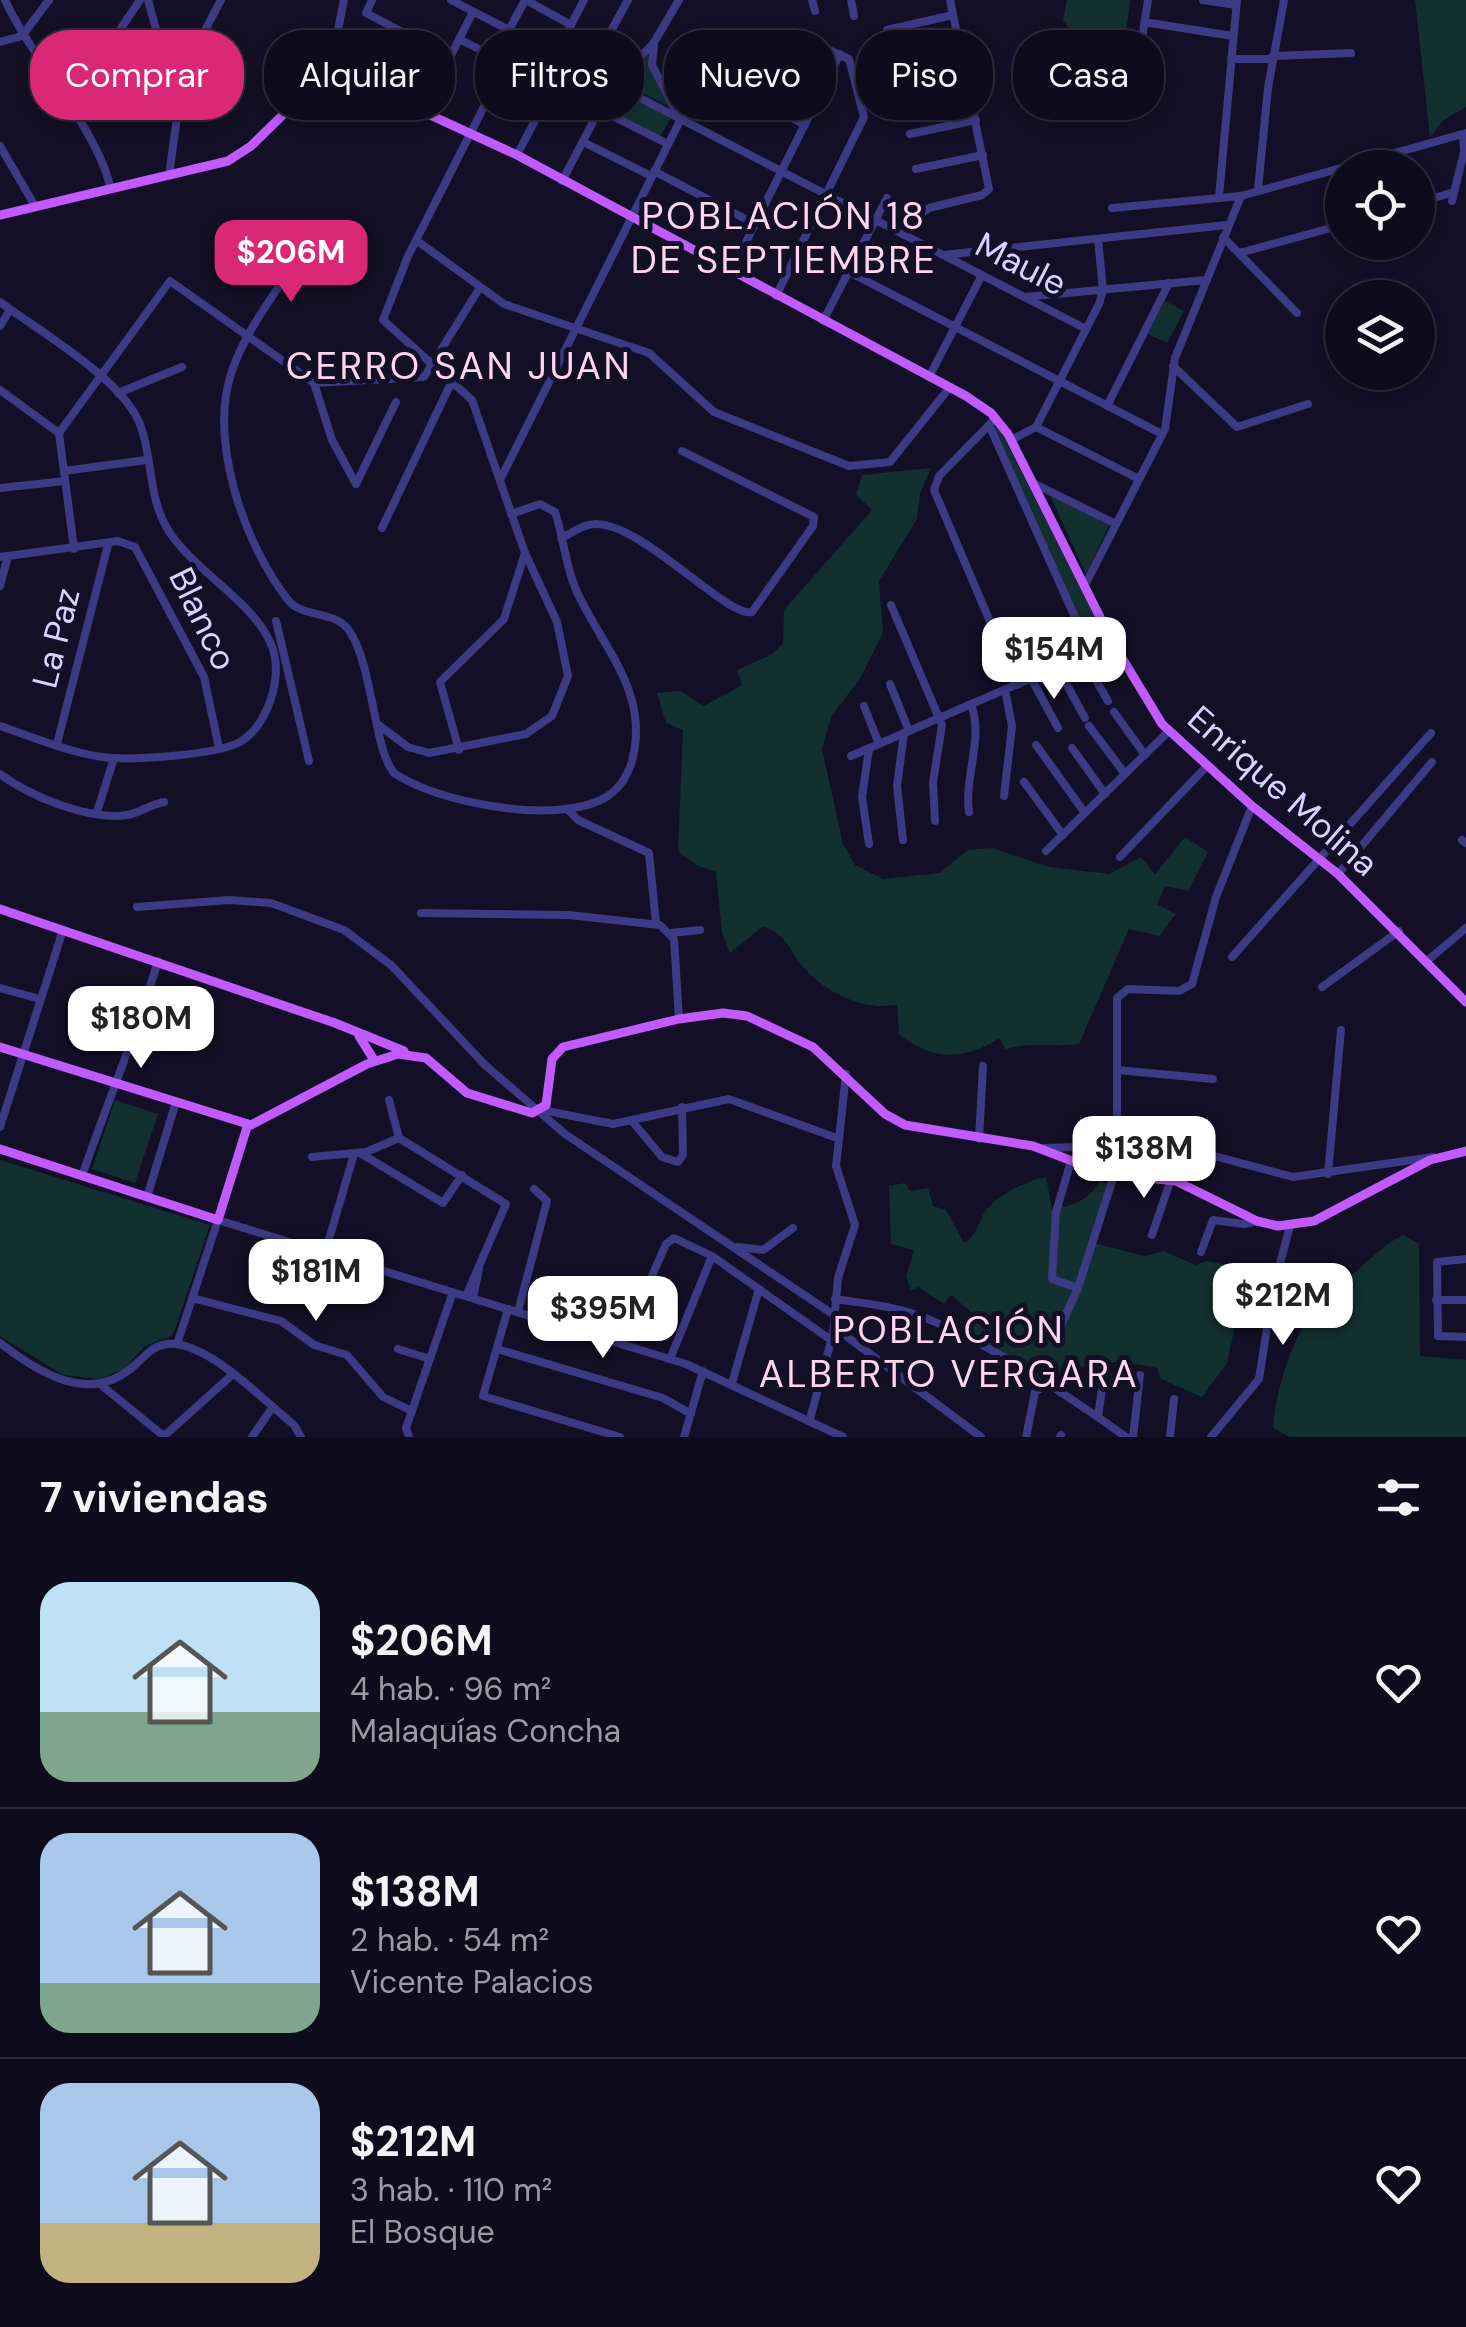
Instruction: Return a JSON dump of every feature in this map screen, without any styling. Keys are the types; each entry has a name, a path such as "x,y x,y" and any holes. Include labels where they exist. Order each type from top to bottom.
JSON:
{"main road":[{"path":"0,216 236,157 276,120"},
{"name":"Enrique Molina","path":"441,120 518,156 929,376 992,422 1011,440 1151,709 1169,731 1252,806 1338,874 1466,1002"},
{"path":"0,909 353,1031 438,1064 468,1093 521,1110 540,1111 552,1059 560,1049 678,1019 723,1013 757,1019 800,1038 898,1122 1039,1148 1114,1175 1171,1180 1257,1221 1290,1226 1324,1218 1437,1157 1466,1151"},
{"path":"353,1031 374,1060"},
{"path":"0,1047 248,1124 262,1122 374,1060 412,1054"},
{"path":"0,1149 218,1220 248,1124"}],"street":[{"path":"5,0 30,48"},
{"path":"0,42 22,36 49,0"},
{"path":"120,30 140,0"},
{"path":"148,0 157,30"},
{"path":"205,30 221,0"},
{"path":"338,30 344,0"},
{"path":"372,0 366,12 400,30"},
{"name":"Maule","path":"450,0 469,6 509,30"},
{"path":"509,30 526,0 571,25"},
{"path":"568,30 584,0"},
{"path":"612,30 628,0"},
{"path":"644,52 657,39 679,0"},
{"path":"812,0 815,12"},
{"path":"850,0 854,16"},
{"path":"950,0 956,30"},
{"path":"1143,30 1148,0"},
{"path":"1203,0 1237,3 1220,197"},
{"path":"1258,189 1272,57 1284,0"},
{"path":"455,47 469,6"},
{"path":"887,30 953,15"},
{"path":"1144,22 1233,36"},
{"path":"459,39 475,47"},
{"path":"657,39 652,65 664,88"},
{"path":"776,296 865,120 853,65 836,52"},
{"path":"1231,59 1351,53"},
{"path":"731,272 840,54"},
{"path":"76,120 100,156 110,186"},
{"path":"169,175 179,120"},
{"path":"380,726 416,751 459,750 536,730 552,716 566,689 568,669 561,634 525,553 472,400 383,320 416,240 478,120"},
{"path":"518,156 537,120"},
{"path":"562,181 594,120"},
{"path":"621,120 668,144"},
{"path":"500,480 680,120"},
{"name":"Maule","path":"682,120 1086,329"},
{"path":"796,120 805,125"},
{"path":"904,234 924,210 985,194 989,186 976,120 910,134"},
{"path":"1411,150 1464,133 1464,152 1453,196 1435,200"},
{"path":"583,142 755,224"},
{"path":"0,146 35,206"},
{"path":"916,169 983,155"},
{"path":"1112,208 1240,196 1325,173"},
{"path":"1085,585 1162,434 1170,409 1173,366 1240,196"},
{"path":"823,321 886,198"},
{"path":"943,255 1227,225"},
{"path":"1238,253 1325,230"},
{"path":"1223,236 1297,313"},
{"path":"1011,440 1036,427 1103,290 1098,239"},
{"path":"416,240 479,289 514,309 649,354 714,412 853,466 880,466 893,459 950,388"},
{"path":"301,252 249,337 228,385 226,448 246,522 292,604 333,618 348,629 380,726 386,762 400,777 500,809 567,809 604,799 622,785 634,752 637,719 625,677 572,582 556,515 548,506 512,514"},
{"path":"848,272 1162,434"},
{"path":"929,376 982,275"},
{"path":"1024,297 1206,280"},
{"path":"74,549 59,432 171,281 314,383 332,440 356,484 396,402"},
{"path":"1107,406 1169,283"},
{"path":"314,383 422,378 479,289"},
{"path":"0,302 118,393 139,420 157,506 178,544 276,644 309,761"},
{"path":"0,326 10,310"},
{"path":"1173,366 1234,426 1270,420 1308,404"},
{"path":"118,393 182,367"},
{"path":"382,528 452,381"},
{"path":"0,390 59,432"},
{"path":"1017,685 933,488 992,422 1108,701"},
{"path":"1036,427 1139,480"},
{"path":"561,538 591,524 606,526 664,554 736,611 746,614 760,603 814,517 682,450"},
{"path":"0,488 146,460"},
{"path":"1033,483 1116,524"},
{"name":"Blanco","path":"108,545 126,542 140,554 204,677 219,748"},
{"path":"0,586 4,557 108,545"},
{"name":"La Paz","path":"57,744 108,545"},
{"path":"459,750 440,682 504,619 525,553"},
{"path":"265,634 292,604"},
{"path":"891,605 943,730 933,782 935,820"},
{"path":"0,726 114,758 219,748 245,739 263,719 275,684 276,621"},
{"path":"852,756 1114,643"},
{"path":"1057,667 1087,722 1125,774"},
{"path":"1031,678 1058,728"},
{"path":"890,684 907,732 897,796 903,840"},
{"path":"1004,690 1012,726 1004,796"},
{"path":"969,812 967,788 976,728 971,704"},
{"path":"864,706 879,744"},
{"path":"1114,712 1145,754"},
{"path":"1046,851 1169,731"},
{"path":"1232,957 1265,915 1322,860 1431,734"},
{"path":"1036,745 1085,814"},
{"path":"869,748 862,797 869,844"},
{"path":"1072,748 1105,794"},
{"path":"98,812 114,758"},
{"path":"1338,874 1432,762"},
{"path":"1120,858 1207,766"},
{"path":"0,774 34,796 98,812 125,815 164,802"},
{"path":"1024,782 1062,835"},
{"path":"1117,1146 1117,998 1128,988 1179,991 1192,984 1216,896 1252,806"},
{"path":"567,809 578,820 650,853 656,924"},
{"path":"137,907 229,900 271,903 344,930 404,976 485,1065 594,1156 834,1315"},
{"path":"421,913 570,915 656,924 671,933 700,930"},
{"path":"1427,961 1466,928"},
{"path":"0,1127 63,930"},
{"path":"1322,986 1398,931"},
{"path":"671,933 678,1019"},
{"path":"82,1176 158,961"},
{"path":"0,988 40,999"},
{"path":"1328,1174 1342,1030"},
{"path":"979,1138 983,1066"},
{"path":"1116,1070 1213,1079"},
{"path":"810,1419 832,1340 835,1299 855,1220 838,1174 837,1138 846,1074"},
{"path":"0,1085 12,1089"},
{"path":"389,1100 399,1138 506,1204 470,1297"},
{"path":"540,1111 599,1123 632,1121 735,1100 837,1138"},
{"path":"147,1197 176,1102"},
{"path":"632,1121 662,1157 678,1162 684,1155 682,1108"},
{"path":"312,1157 357,1154 399,1138"},
{"path":"1039,1148 1177,1145 1283,1176 1328,1174 1437,1157"},
{"path":"357,1154 444,1204 462,1175"},
{"path":"325,1253 357,1154"},
{"path":"1072,1161 1056,1212 1052,1279 1078,1288"},
{"path":"1054,1341 1078,1288 1114,1175"},
{"path":"1152,1235 1171,1180"},
{"path":"534,1189 546,1195 547,1201 483,1396 620,1437"},
{"path":"177,1344 218,1220 702,1370 843,1437"},
{"path":"1201,1252 1214,1220 1257,1221"},
{"path":"1211,1437 1257,1383 1275,1278 1290,1226"},
{"path":"725,1243 763,1250 793,1228"},
{"path":"622,1344 672,1239 712,1256 832,1340"},
{"path":"670,1359 712,1256"},
{"path":"1466,1259 1437,1262 1436,1300 1438,1336 1466,1338"},
{"path":"1275,1278 1305,1284"},
{"path":"732,1384 759,1289"},
{"path":"408,1436 412,1411 453,1292"},
{"path":"192,1298 281,1321 314,1345 347,1355 383,1398 412,1411"},
{"path":"835,1299 918,1315 1046,1385 1130,1437 1140,1375"},
{"path":"1436,1300 1466,1300"},
{"path":"1269,1316 1293,1319"},
{"path":"834,1327 981,1437"},
{"path":"0,1343 50,1375 80,1385 101,1386 121,1377 153,1348 177,1344 210,1357 301,1437"},
{"path":"398,1349 430,1360"},
{"path":"497,1349 663,1398 691,1414"},
{"path":"684,1437 702,1370"},
{"path":"101,1386 164,1437 232,1374"},
{"path":"1098,1417 1104,1375"},
{"path":"1026,1437 1035,1392 1046,1385"},
{"path":"1170,1437 1174,1399"},
{"path":"252,1437 272,1408"}],"green space":[{"path":"1067,0 1130,0 1126,30 1070,30 1063,20"},
{"path":"1415,0 1466,0 1466,107 1444,120 1430,137"},
{"path":"647,52 664,90 664,104 644,94"},
{"path":"644,103 664,114 664,120 670,120 660,137 627,120 644,120"},
{"path":"1165,301 1184,311 1167,343 1148,334"},
{"path":"998,426 1105,637 1095,647 1090,646 992,429"},
{"path":"931,468 920,493 917,519 879,581 883,633 861,677 831,717 822,749 843,844 855,865 883,879 939,873 968,850 992,848 1049,867 1109,874 1141,857 1155,874 1185,837 1208,852 1188,891 1165,886 1157,904 1176,914 1159,936 1129,929 1079,1044 1005,1049 999,1038 961,1054 923,1049 899,1034 897,1005 871,1005 831,991 809,973 771,929 763,926 730,953 722,933 716,872 696,865 678,851 683,730 666,723 657,693 681,691 704,706 742,685 737,670 771,655 783,644 784,610 872,510 856,494 862,475"},
{"path":"1050,495 1109,525 1086,574"},
{"path":"115,1100 158,1114 135,1183 92,1169"},
{"path":"0,1160 210,1225 173,1335 145,1346 124,1369 99,1379 63,1375 0,1336"},
{"path":"1046,1177 1052,1209 1085,1198 1099,1181 1111,1184 1094,1243 1145,1256 1164,1251 1195,1265 1207,1261 1237,1267 1230,1283 1243,1289 1227,1363 1202,1397 1161,1379 1157,1368 1116,1362 1078,1369 1062,1388 961,1332 970,1311 951,1295 944,1304 919,1287 911,1290 906,1277 914,1250 891,1244 889,1186 905,1183 910,1191 928,1188 933,1206 946,1210 964,1243 999,1198"},
{"path":"1403,1235 1419,1244 1420,1356 1466,1360 1466,1437 1290,1437 1273,1428 1278,1393 1290,1355 1317,1304"}],"district":[{"name":"POBLACIÓN 18 DE SEPTIEMBRE","path":"784,238"},
{"name":"CERRO SAN JUAN","path":"459,366"},
{"name":"POBLACIÓN ALBERTO VERGARA","path":"949,1352"}]}
